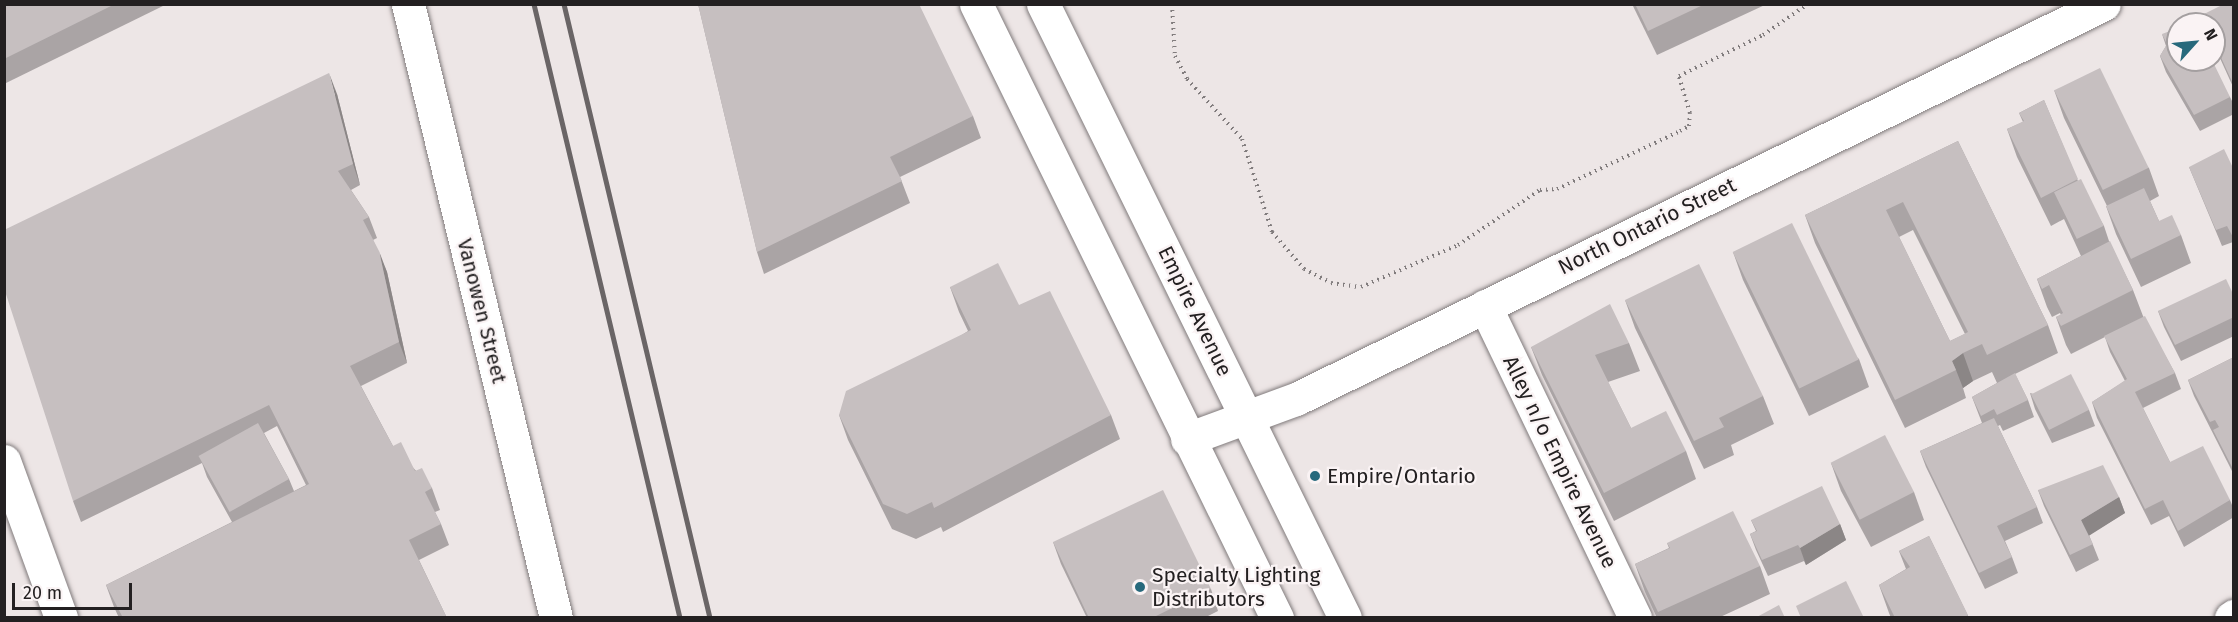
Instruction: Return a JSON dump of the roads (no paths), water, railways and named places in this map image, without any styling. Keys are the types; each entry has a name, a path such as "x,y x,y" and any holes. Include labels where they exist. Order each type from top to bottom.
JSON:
{"main road":[{"name":"Vanowen Street","path":"408,4 556,618"},
{"path":"976,4 1187,439 1277,618"},
{"name":"Empire Avenue","path":"1043,4 1345,618"},
{"name":"North Ontario Street","path":"1187,439 1296,399 2104,4"},
{"name":"Alley n/o Empire Avenue","path":"1485,306 1635,618"},
{"path":"4,461 61,618"}],"railway":[{"path":"534,4 680,618"},
{"path":"564,4 710,618"}],"place":[{"name":"Empire/Ontario","path":"1315,476"},
{"name":"Specialty Lighting Distributors","path":"1140,587"}]}
